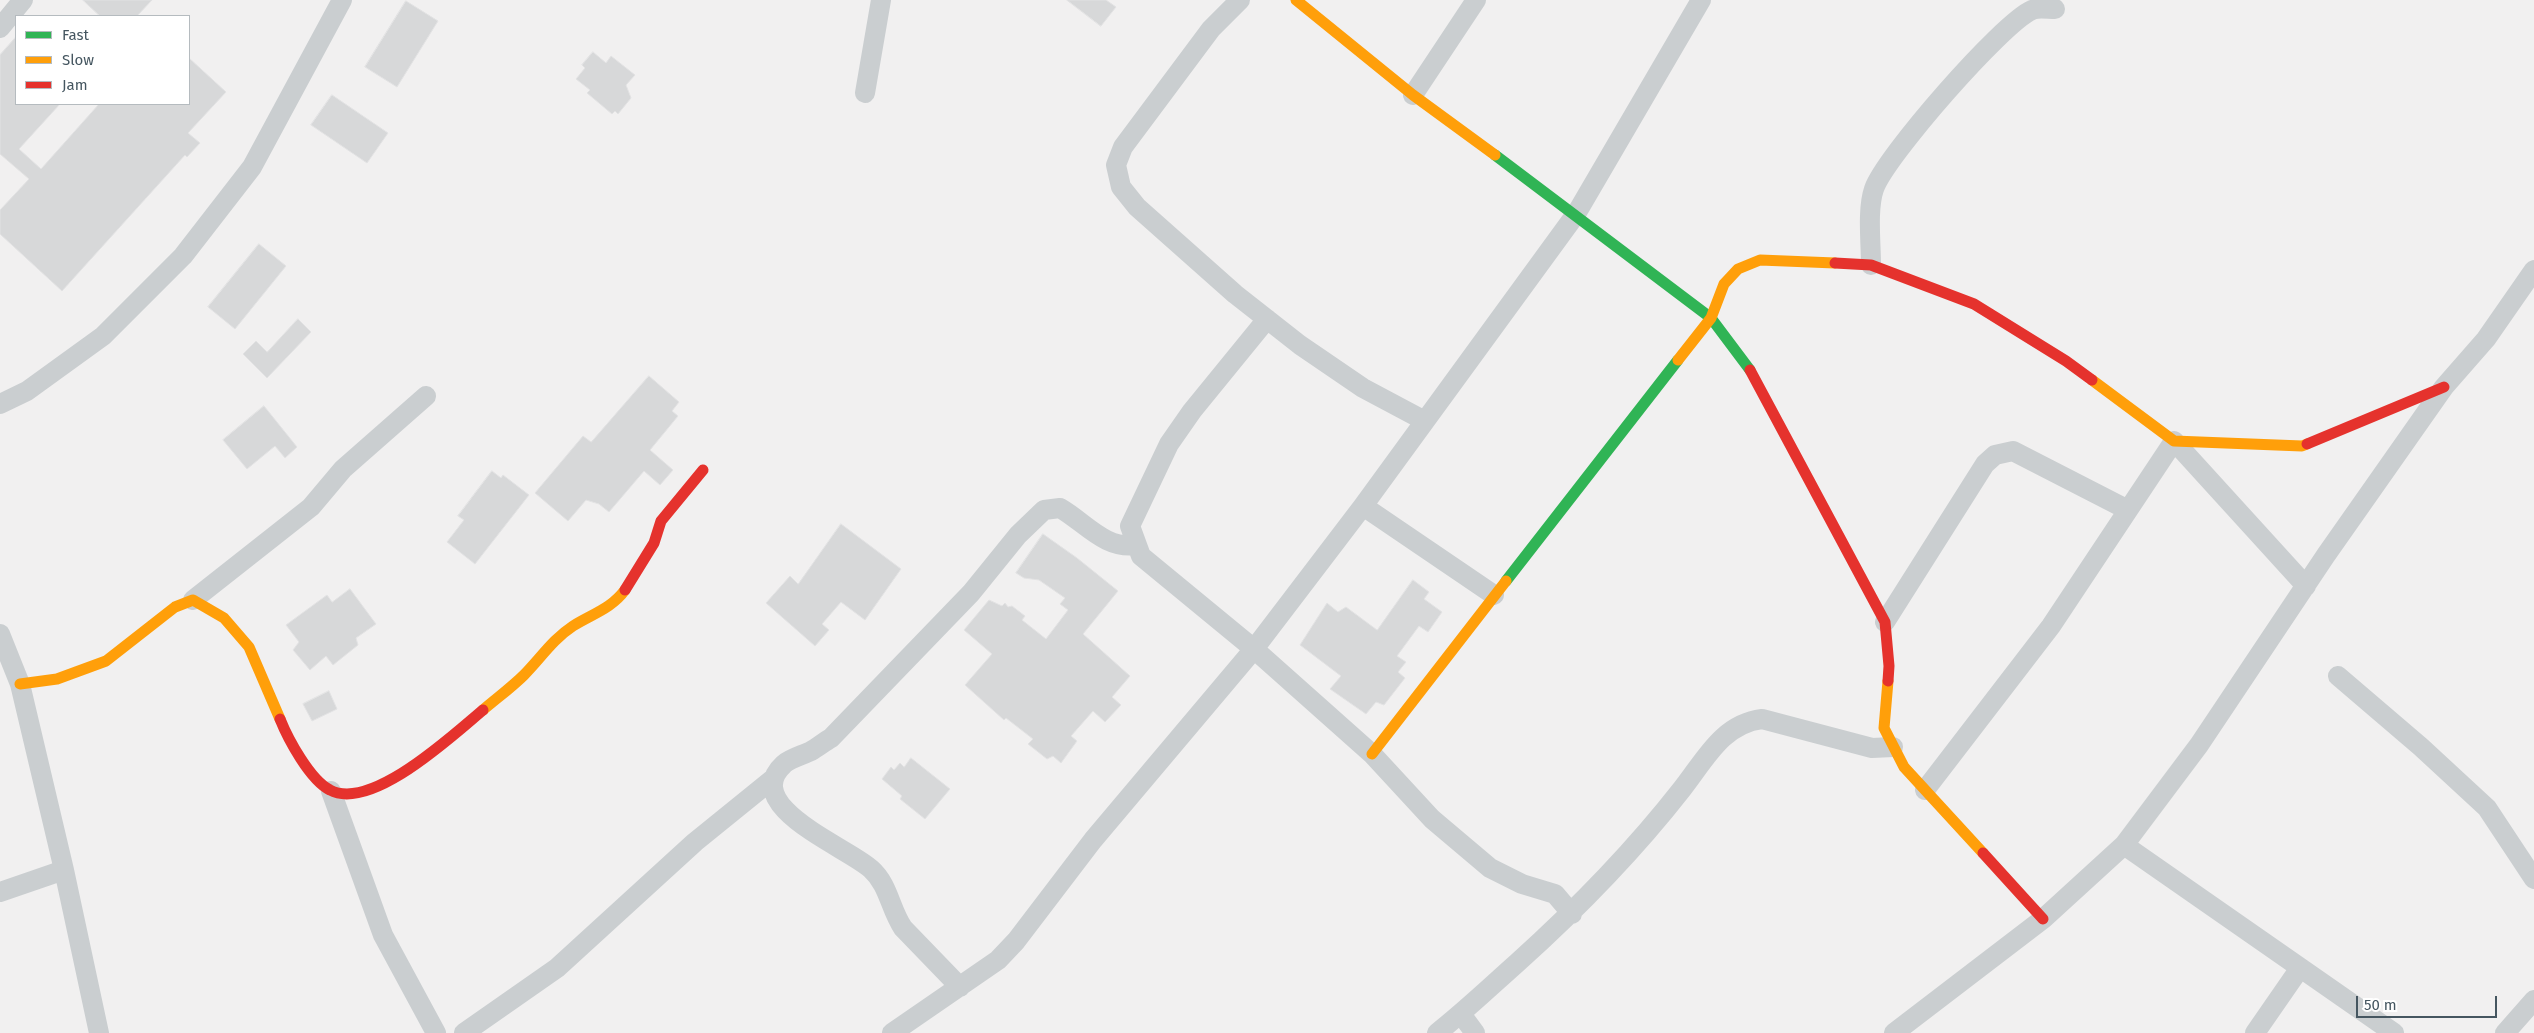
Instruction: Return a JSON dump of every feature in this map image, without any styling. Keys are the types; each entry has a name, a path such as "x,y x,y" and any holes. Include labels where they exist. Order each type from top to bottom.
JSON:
{"street":[{"path":"0,28 23,0"},
{"path":"0,404 27,391 103,336 183,256 252,167 342,0"},
{"path":"865,93 881,0"},
{"path":"1240,0 1211,29 1123,147 1116,166 1121,187 1137,207 1235,294 1300,345 1363,388 1425,421"},
{"path":"1296,0 1412,95 1576,214 1711,318 1752,373 1885,622 1889,666 1884,728 1904,767 2043,919"},
{"path":"1412,95 1476,0"},
{"path":"899,1031 998,960 1016,941 1093,840 1254,649 1363,506 1576,214 1701,0"},
{"path":"1871,265 1874,190 1888,163 1941,98 2016,21 2034,9 2055,9"},
{"path":"1372,754 1711,318 1724,284 1738,269 1760,260 1871,265 1974,304 2066,361 2174,441 2306,586"},
{"path":"1894,1033 2043,919 2124,845 2199,744 2444,387 2486,339 2534,270"},
{"path":"1267,319 1192,411 1169,444 1130,526 1141,556 1254,649 1372,754 1432,819 1490,868 1522,884 1555,894 1572,914"},
{"path":"2174,441 2302,446 2444,387"},
{"path":"20,684 57,679 106,660 175,607 193,600 311,507 343,468 426,396"},
{"path":"1925,790 2051,626 2174,441"},
{"path":"1885,622 1985,464 1995,455 2013,451 2128,510"},
{"path":"193,600 224,618 249,647 286,733 317,780 331,791 358,795 401,776 442,745 524,675 551,644 573,626 600,613 618,600 644,562 654,543 662,521 703,470"},
{"path":"1363,506 1494,595"},
{"path":"464,1033 557,968 695,842 774,778 785,763 831,738 971,593 1018,535 1044,510 1060,508 1110,543 1121,547 1137,545"},
{"path":"0,634 20,684 64,870 99,1033"},
{"path":"2338,676 2422,747 2486,808 2534,879"},
{"path":"1437,1033 1461,1014 1572,914 1650,831 1722,737 1736,726 1748,721 1762,719 1872,748 1894,747"},
{"path":"774,778 775,796 790,815 804,827 870,867 883,883 897,919 903,928 960,987"},
{"path":"331,791 383,935 436,1033"},
{"path":"2124,845 2394,1033"},
{"path":"0,892 64,870"},
{"path":"2255,1033 2300,968"},
{"path":"2505,1033 2534,1000"},
{"path":"1461,1014 1475,1033"}],"building":[{"path":"83,0 152,0 138,15 99,15"},
{"path":"1067,0 1106,0 1116,7 1101,26"},
{"path":"406,1 438,21 397,87 365,67"},
{"path":"15,38 15,105 59,105 19,149 41,169 98,105 190,105 190,59 226,92 188,133 200,143 187,157 185,155 62,291 0,234 0,210 29,179 0,154 0,55"},
{"path":"593,52 606,63 611,56 635,75 626,85 631,98 618,114 615,111 612,114 587,93 590,90 576,79 585,68 582,65"},
{"path":"332,95 388,133 367,163 311,125"},
{"path":"259,244 286,266 235,329 208,307"},
{"path":"298,319 311,332 267,378 243,354 256,341 267,352"},
{"path":"649,376 679,402 672,411 678,416 650,450 673,470 660,485 644,471 609,512 599,504 586,500 568,521 535,493 583,436 591,442"},
{"path":"264,406 297,447 285,458 275,446 247,469 223,440"},
{"path":"492,471 501,478 503,475 529,495 475,564 447,542 464,520 458,516"},
{"path":"841,524 901,569 865,620 841,602 822,624 829,630 815,646 766,603 790,576 798,584"},
{"path":"1043,534 1118,591 1083,634 1130,676 1112,697 1121,705 1105,722 1093,711 1071,736 1077,741 1061,763 1053,756 1047,759 1028,744 1033,739 1006,718 1004,720 965,685 992,654 964,630 989,600 1002,606 1005,603 1008,607 1012,606 1025,616 1022,620 1046,639 1068,610 1060,604 1065,598 1039,580 1024,578 1016,573"},
{"path":"1413,580 1429,592 1424,599 1442,612 1428,632 1419,626 1397,656 1406,662 1398,672 1405,678 1384,705 1376,702 1366,714 1330,689 1341,676 1300,645 1327,603 1338,612 1346,607 1377,630"},
{"path":"350,589 376,624 356,638 358,645 333,665 326,656 310,670 293,650 299,642 286,625 327,595 332,602"},
{"path":"329,691 337,709 312,721 303,704"},
{"path":"911,758 950,789 925,819 900,799 902,796 882,779 891,767 894,770 900,763 904,767"}],"traffic: fast":[{"path":"1495,155 1711,318 1750,370"},
{"path":"1506,581 1678,360"}],"traffic: slow":[{"path":"1296,0 1413,95 1495,155"},
{"path":"1678,360 1711,318 1724,284 1738,269 1760,260 1835,263"},
{"path":"2092,380 2174,441 2302,446 2307,444"},
{"path":"1372,754 1506,581"},
{"path":"483,710 530,669 566,631 607,607 620,597 625,590"},
{"path":"20,684 57,679 106,661 175,607 193,600 224,618 249,647 280,719"},
{"path":"1888,681 1884,728 1904,767 1983,853"}],"traffic: jam":[{"path":"1835,263 1871,265 1974,304 2066,361 2092,380"},
{"path":"1750,370 1885,622 1889,666 1888,681"},
{"path":"2307,444 2444,387"},
{"path":"625,590 654,543 661,521 703,470"},
{"path":"280,719 294,748 315,778 330,790 347,794 367,790 389,781 411,768 483,710"},
{"path":"1983,853 2043,919"}]}
